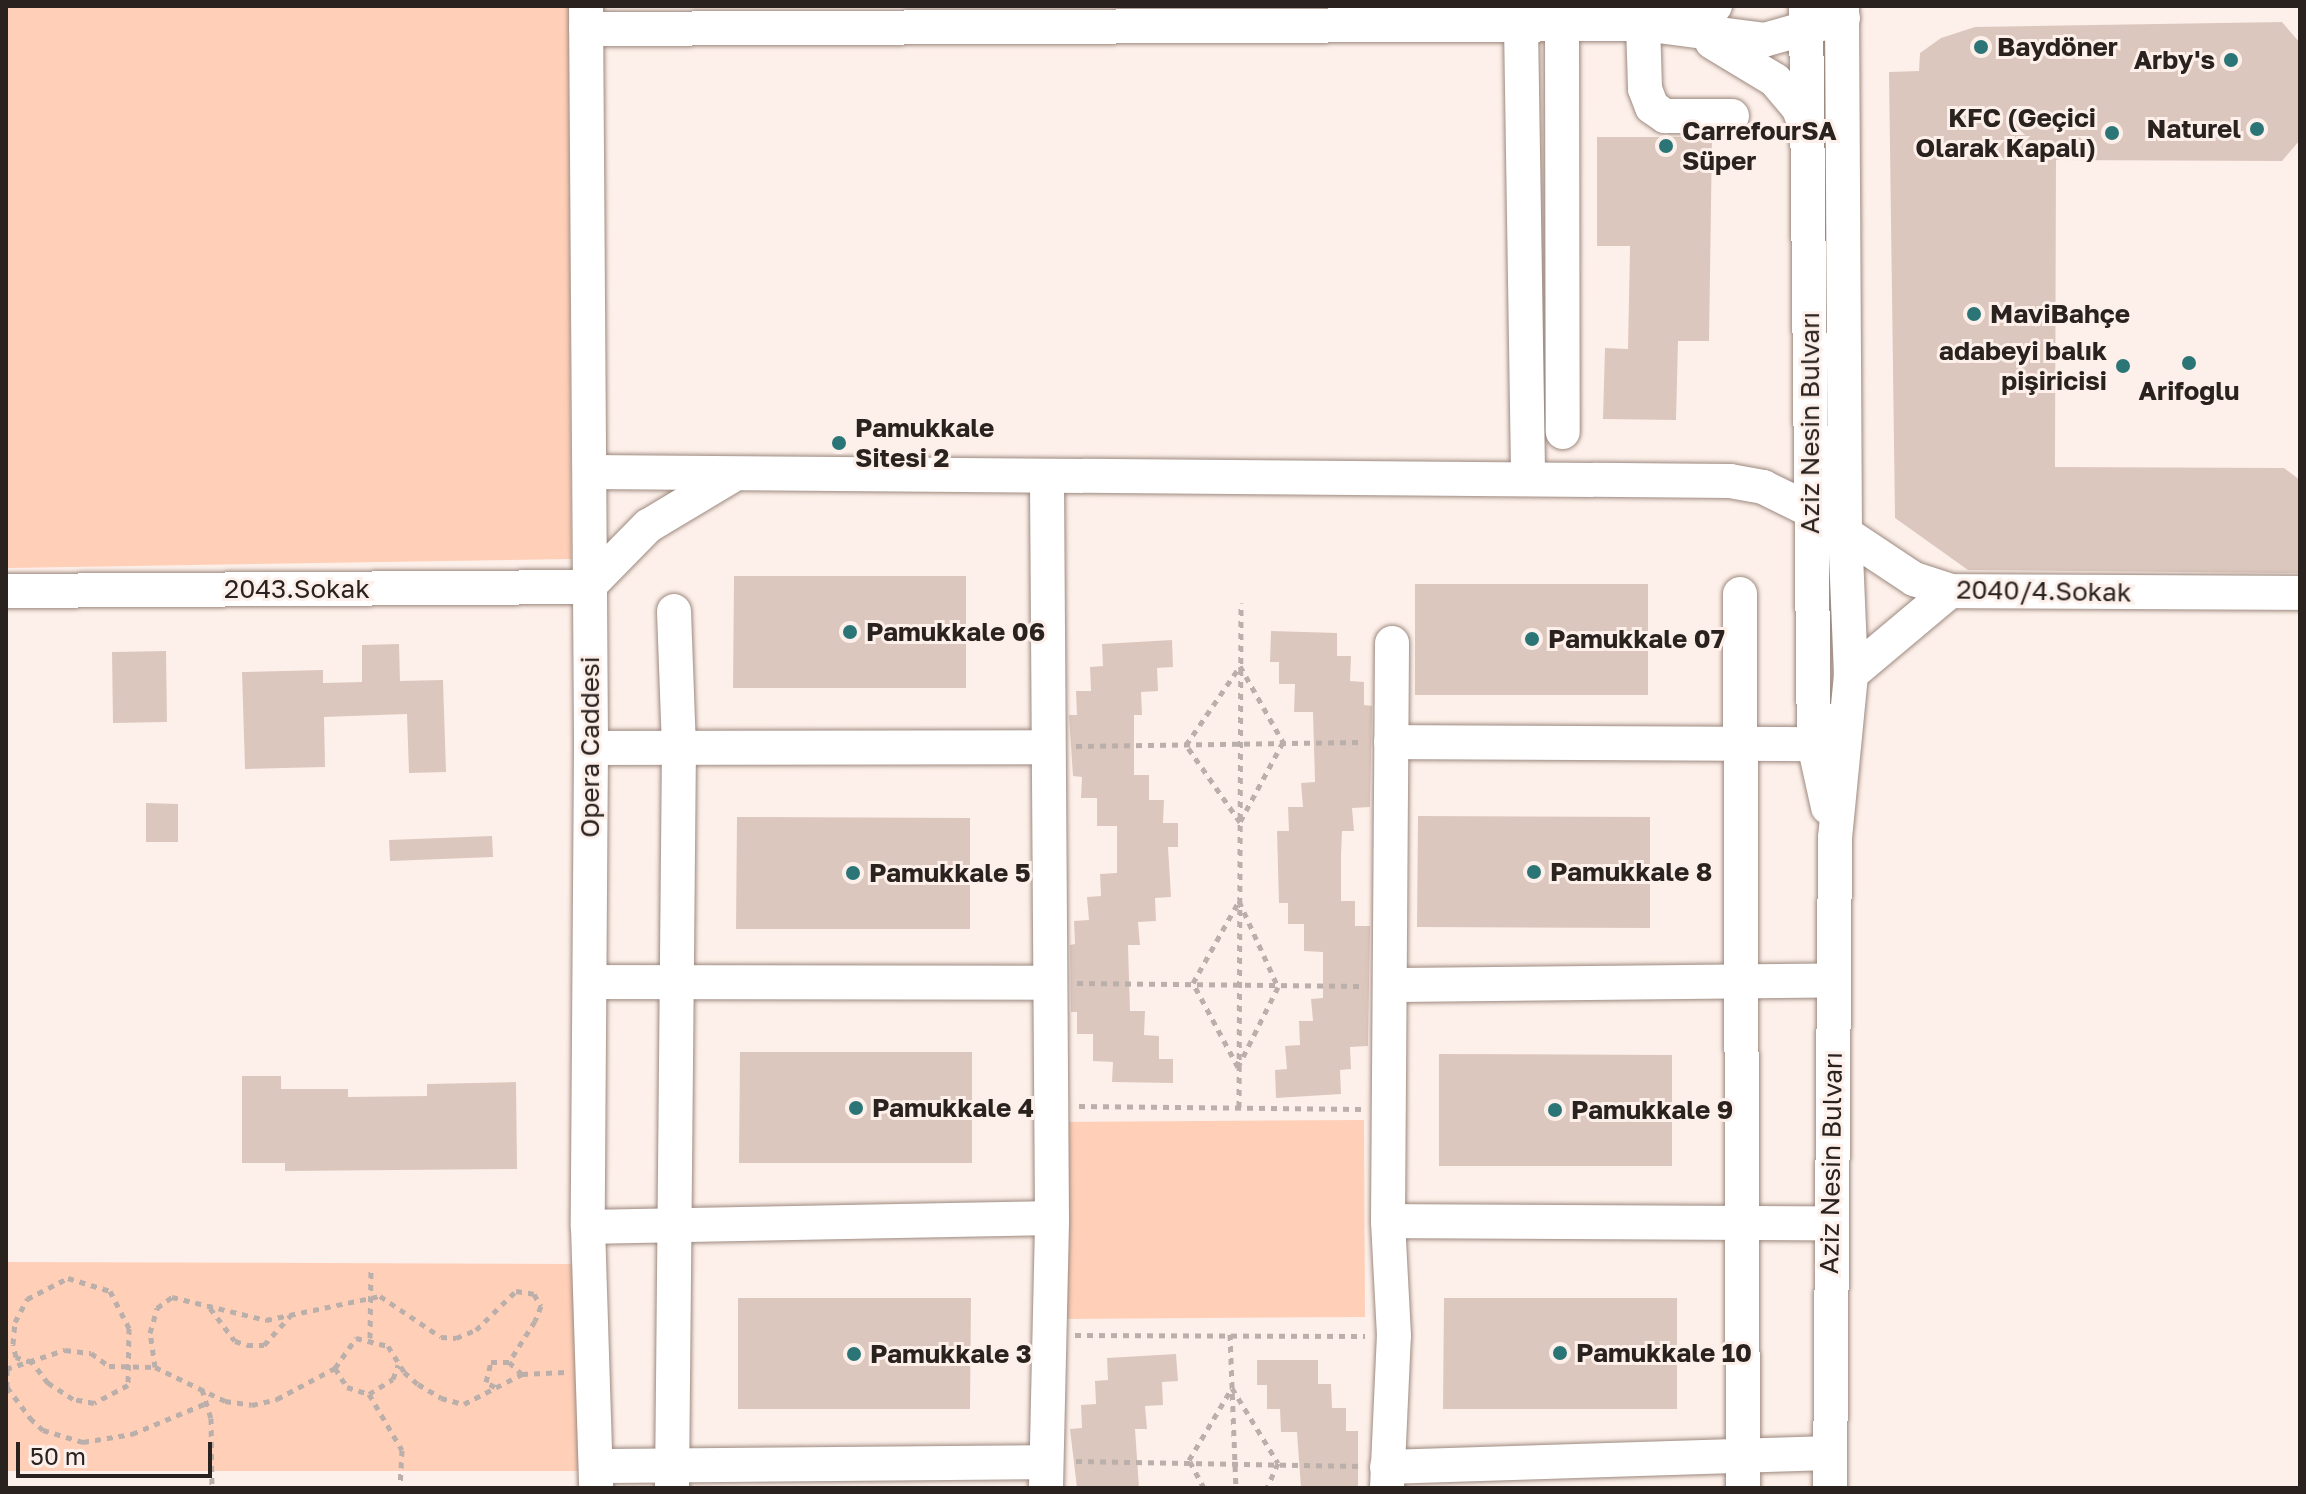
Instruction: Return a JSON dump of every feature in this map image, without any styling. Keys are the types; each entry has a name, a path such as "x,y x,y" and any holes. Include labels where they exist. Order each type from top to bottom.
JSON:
{"street":[{"path":"586,18 1406,16 1521,25 1706,20 1764,40 1807,17 1842,12"},
{"name":"Aziz Nesin Bulvarı","path":"1830,1488 1835,838 1851,674 1845,533 1842,12"},
{"name":"Aziz Nesin Bulvarı","path":"1807,17 1814,744 1835,838"},
{"name":"Opera Caddesi","path":"586,18 591,748 588,1227 597,1477"},
{"path":"1706,20 1775,80 1799,109 1809,135"},
{"path":"1643,24 1645,89 1652,107 1665,116 1732,116"},
{"path":"1521,25 1528,479"},
{"path":"1562,25 1563,432"},
{"name":"2040/4.Sokak","path":"590,472 1730,481 1763,487 1810,510 1914,579 1950,591 2300,593"},
{"path":"588,587 648,526 682,501 734,475"},
{"path":"597,1477 1046,1475 1052,1218 1048,983 1047,478"},
{"name":"2043.Sokak","path":"6,591 588,587"},
{"path":"1851,674 1950,591"},
{"path":"1740,594 1742,1472"},
{"path":"673,1476 673,981 679,748 674,611"},
{"path":"1392,643 1388,1221 1394,1336 1387,1478 1742,1472 1829,1453"},
{"path":"1391,742 1814,744"},
{"path":"591,748 1047,747"},
{"path":"1392,985 1834,980"},
{"path":"590,982 1048,983"},
{"path":"588,1227 1052,1218"},
{"path":"1388,1221 1830,1223"}],"path":[{"path":"1239,1107 1241,603"},
{"path":"1186,745 1240,666"},
{"path":"1240,666 1283,742"},
{"path":"1047,747 1240,741 1391,742"},
{"path":"1240,822 1283,742"},
{"path":"1186,745 1240,822"},
{"path":"1193,983 1239,901"},
{"path":"1239,901 1278,987"},
{"path":"1048,983 1239,983 1278,987 1392,985"},
{"path":"1193,983 1238,1067"},
{"path":"1238,1067 1278,987"},
{"path":"1050,1106 1390,1109"},
{"path":"370,1338 371,1268"},
{"path":"68,1278 110,1291 125,1312 132,1368 128,1385 94,1403 73,1399 48,1383 32,1362 16,1357 15,1322 27,1299 68,1278"},
{"path":"155,1367 150,1333 161,1303 189,1298 210,1308 266,1320 371,1297 410,1312 441,1337 456,1338 476,1330 516,1291 534,1294 541,1306 509,1362"},
{"path":"210,1308 235,1341 247,1345 264,1345 290,1316"},
{"path":"1230,1334 1236,1488"},
{"path":"1049,1335 1394,1336"},
{"path":"209,1402 132,1434 83,1442 43,1430 30,1418 7,1387 6,1369 65,1350 91,1353 109,1366 155,1367 225,1401 252,1405 277,1399 335,1368 356,1338 370,1338 388,1346 404,1372 441,1398 464,1404 484,1398 495,1387 522,1374 593,1371"},
{"path":"369,1394 393,1379 399,1361"},
{"path":"495,1387 486,1382 491,1362 509,1362 522,1374"},
{"path":"335,1368 347,1387 369,1394 399,1442 400,1488"},
{"path":"202,1388 209,1402 212,1488"},
{"path":"1189,1460 1232,1388"},
{"path":"1232,1388 1278,1463"},
{"path":"1189,1460 1204,1488"},
{"path":"1046,1475 1189,1460 1235,1464 1278,1463 1387,1478"},
{"path":"1267,1488 1278,1463"}],"shaded area":[{"path":"6,6 569,6 571,559 6,568"},
{"path":"1364,1120 1365,1317 1059,1319 1058,1122"},
{"path":"6,1262 579,1264 582,1471 6,1471"}],"building":[{"name":"MaviBahçe","path":"2282,22 2300,43 2300,140 2282,161 2056,160 2055,467 2284,468 2300,480 2300,573 1968,570 1895,518 1889,72 1919,71 1920,53 1941,38 1975,27"},
{"path":"1597,137 1712,137 1709,341 1678,341 1676,420 1603,419 1605,348 1628,349 1630,246 1597,246"},
{"name":"Pamukkale 06","path":"734,576 966,576 966,688 733,688"},
{"name":"Pamukkale 07","path":"1415,584 1648,584 1648,695 1415,695"},
{"path":"1271,631 1337,633 1337,656 1351,656 1350,681 1364,682 1364,705 1372,706 1370,807 1352,808 1354,831 1342,831 1341,856 1341,901 1355,901 1355,926 1370,926 1368,1046 1350,1047 1351,1069 1340,1070 1341,1094 1276,1098 1275,1070 1287,1069 1285,1046 1300,1045 1299,1021 1313,1021 1311,999 1323,998 1323,952 1304,951 1304,924 1288,924 1288,903 1279,903 1277,831 1289,831 1288,807 1303,807 1301,783 1315,782 1313,712 1294,712 1295,684 1279,684 1279,662 1270,662"},
{"path":"1172,640 1173,667 1157,668 1158,691 1141,692 1142,715 1134,715 1134,775 1149,775 1149,800 1164,800 1163,823 1178,823 1178,847 1168,847 1171,897 1155,898 1156,921 1138,922 1140,945 1128,945 1130,1011 1145,1011 1144,1035 1159,1036 1159,1059 1173,1059 1173,1083 1112,1082 1113,1062 1093,1061 1093,1034 1077,1034 1077,1012 1071,1012 1070,945 1075,944 1074,921 1089,920 1087,897 1101,896 1100,874 1117,873 1117,826 1097,826 1097,798 1081,798 1082,777 1073,776 1069,715 1077,715 1076,691 1091,691 1090,667 1103,666 1102,644"},
{"path":"399,644 400,681 443,680 446,772 409,773 407,714 324,717 325,767 245,769 242,672 323,670 323,683 362,682 362,645"},
{"path":"166,651 167,722 113,723 112,652"},
{"path":"146,803 178,804 178,842 146,842"},
{"name":"Pamukkale 8","path":"1418,816 1650,817 1650,928 1417,927"},
{"name":"Pamukkale 5","path":"737,817 970,818 970,929 736,929"},
{"path":"492,836 493,857 390,861 389,840"},
{"name":"Pamukkale 4","path":"740,1052 972,1052 972,1163 739,1163"},
{"name":"Pamukkale 9","path":"1439,1054 1672,1055 1672,1166 1439,1166"},
{"path":"242,1076 281,1076 281,1089 348,1089 348,1097 427,1096 427,1084 516,1082 517,1169 285,1171 285,1163 242,1163"},
{"name":"Pamukkale 3","path":"738,1298 971,1298 970,1409 738,1409"},
{"name":"Pamukkale 10","path":"1444,1298 1677,1298 1677,1409 1443,1409"},
{"path":"1176,1354 1178,1381 1162,1382 1163,1405 1145,1406 1147,1429 1135,1429 1139,1488 1077,1488 1070,1429 1082,1428 1081,1405 1096,1404 1095,1381 1108,1380 1107,1358"},
{"path":"1257,1360 1318,1360 1318,1384 1331,1384 1332,1408 1346,1408 1346,1431 1358,1431 1358,1488 1301,1488 1297,1432 1281,1432 1280,1409 1267,1409 1267,1385 1257,1385"}],"place":[{"name":"Baydöner","path":"1981,47"},
{"name":"Arby's","path":"2231,60"},
{"name":"Naturel","path":"2257,129"},
{"name":"KFC (Geçici Olarak Kapalı)","path":"2112,133"},
{"name":"CarrefourSA Süper","path":"1666,146"},
{"name":"MaviBahçe","path":"1974,314"},
{"name":"Arifoğlu","path":"2189,363"},
{"name":"adabeyi balık pişiricisi","path":"2123,366"},
{"name":"Pamukkale Sitesi 2","path":"839,443"},
{"name":"Pamukkale 06","path":"850,632"},
{"name":"Pamukkale 07","path":"1532,639"},
{"name":"Pamukkale 8","path":"1534,872"},
{"name":"Pamukkale 5","path":"853,873"},
{"name":"Pamukkale 4","path":"856,1108"},
{"name":"Pamukkale 9","path":"1555,1110"},
{"name":"Pamukkale 10","path":"1560,1353"},
{"name":"Pamukkale 3","path":"854,1354"}]}
